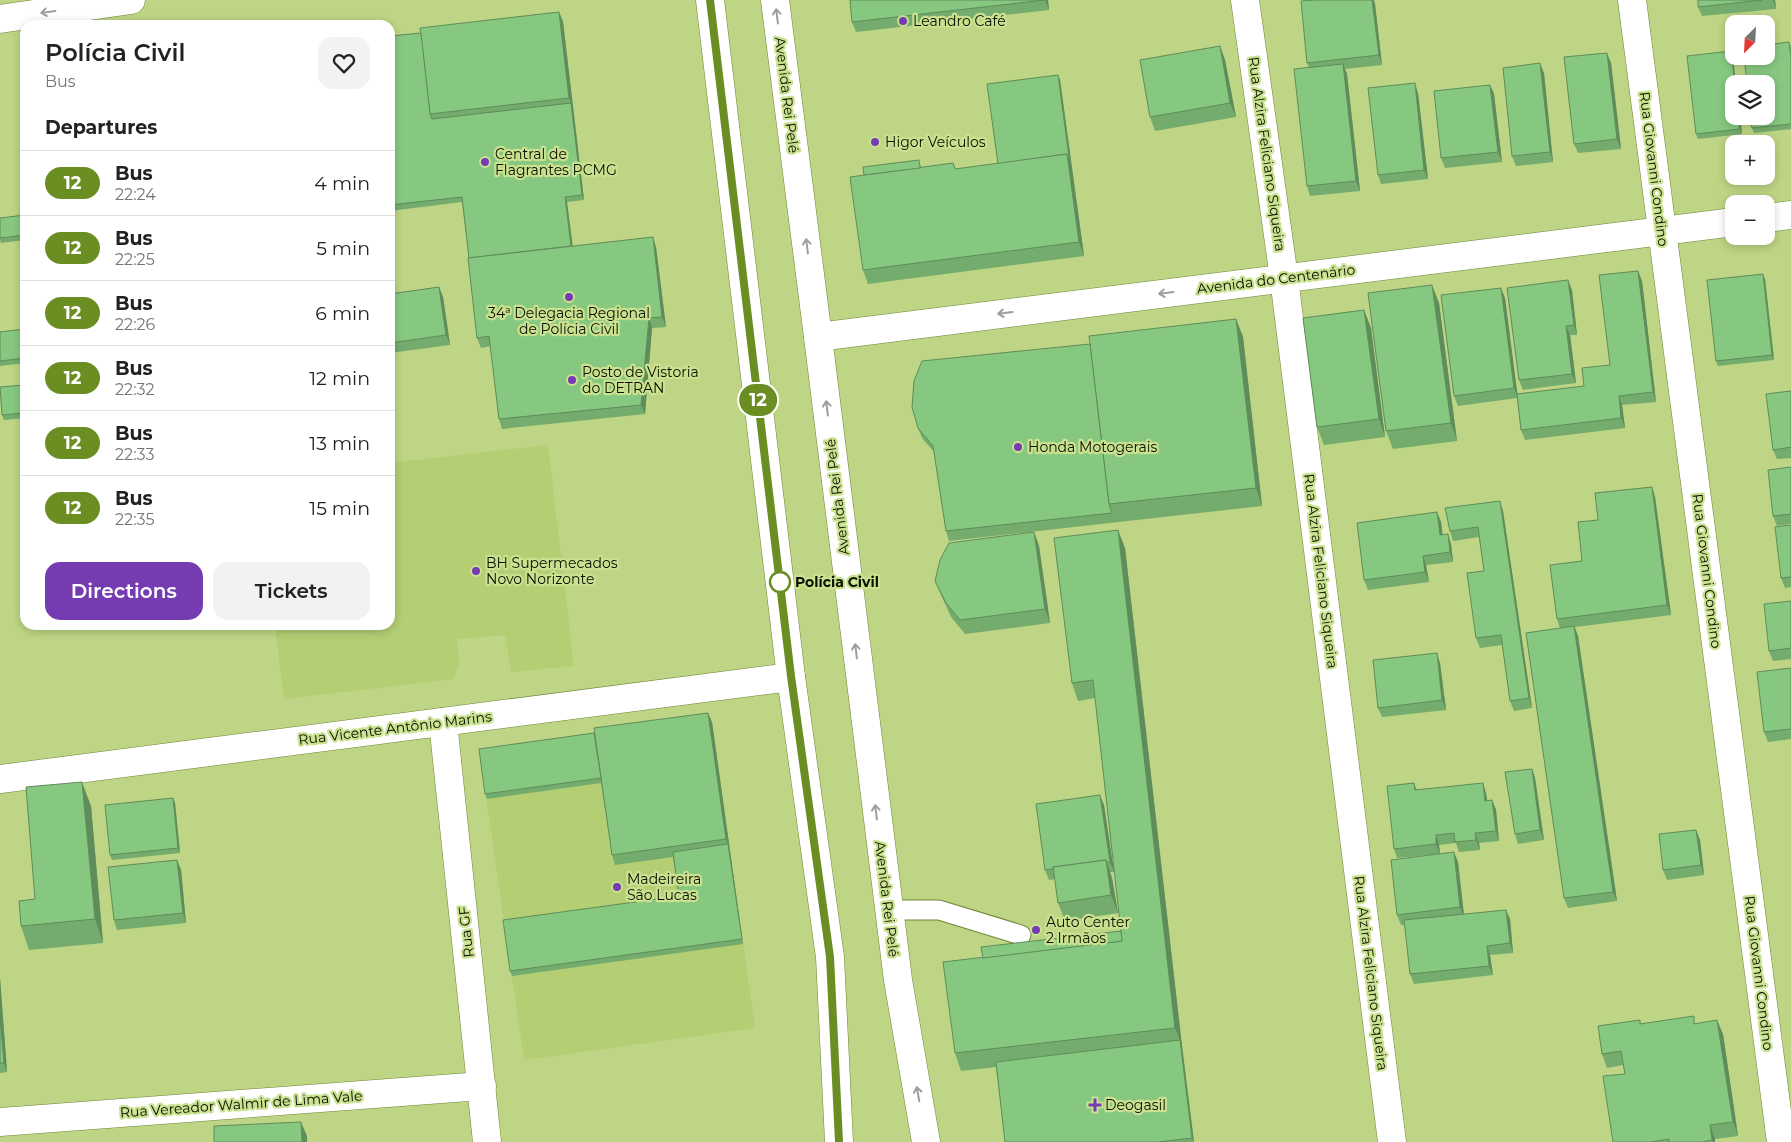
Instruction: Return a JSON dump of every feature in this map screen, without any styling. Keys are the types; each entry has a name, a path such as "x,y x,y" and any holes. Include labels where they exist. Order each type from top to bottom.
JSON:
{"street":[{"path":"0,19 131,0"},
{"path":"710,0 791,676 830,957 839,1142"},
{"name":"Avenida Rei Pelé","path":"774,0 898,980 926,1142"},
{"name":"Rua Alzira Feliciano Siqueira","path":"1245,0 1284,278 1392,1142"},
{"name":"Rua Giovanni Condino","path":"1632,0 1781,1142"},
{"path":"1775,217 1791,215"},
{"name":"Avenida do Centenário","path":"818,337 1725,223"},
{"name":"Rua Vicente Antônio Marins","path":"0,779 791,676"},
{"name":"Rua GF","path":"443,722 487,1142"},
{"name":"Rua Vereador Walmir de Lima Vale","path":"0,1122 482,1086"}],"lane":[{"path":"889,910 939,910 1021,935"}],"shaded area":[{"name":"BH Supermecados Novo Norizonte","path":"548,445 574,666 511,672 505,635 457,639 459,665 453,679 284,699 276,630 395,630 395,462"},
{"name":"Madeireira São Lucas","path":"712,722 755,1028 524,1060 480,754"}],"building":[{"path":"850,0 1045,0 852,22"},
{"path":"1372,0 1379,55 1307,63 1301,1"},
{"path":"1698,0 1762,0 1698,7"},
{"path":"559,12 569,98 430,114 420,28"},
{"name":"Central de Flagrantes PCMG","path":"421,33 432,119 571,103 582,195 565,197 571,246 469,258 462,197 395,204 395,36"},
{"path":"1789,42 1791,57 1791,124 1752,128 1752,125 1775,125 1775,75 1746,75 1745,65 1775,65 1775,44"},
{"path":"1220,46 1230,103 1150,117 1140,60"},
{"path":"1725,52 1725,65 1733,65 1734,75 1725,75 1725,125 1739,125 1740,129 1696,134 1687,56"},
{"path":"1607,53 1617,139 1574,144 1564,57"},
{"path":"1540,63 1550,152 1512,156 1503,68"},
{"path":"1343,64 1356,181 1307,186 1294,69"},
{"path":"1058,75 1070,164 1067,154 998,164 987,84"},
{"path":"1415,83 1424,170 1378,175 1368,88"},
{"path":"1490,85 1498,152 1441,158 1434,91"},
{"path":"1067,154 1079,242 863,270 850,177 953,163 955,169"},
{"path":"919,160 920,168 864,175 863,167"},
{"path":"20,216 20,236 0,238 0,218"},
{"path":"653,237 662,317 649,318 641,405 499,419 489,336 477,338 468,258"},
{"path":"1638,271 1653,392 1619,396 1621,418 1521,430 1517,394 1584,386 1582,368 1610,365 1599,275"},
{"path":"1763,274 1772,355 1716,361 1707,280"},
{"path":"1568,280 1574,325 1566,326 1572,374 1519,380 1507,288"},
{"path":"1432,285 1451,423 1386,431 1368,293"},
{"path":"439,287 446,335 395,342 395,293"},
{"path":"1501,288 1514,388 1454,396 1441,295"},
{"path":"1364,310 1379,419 1317,427 1303,318"},
{"path":"1236,319 1256,488 1109,504 1089,336"},
{"path":"20,330 20,359 0,361 0,332"},
{"name":"Honda Motogerais","path":"1090,344 1109,504 1112,513 946,531 933,446 918,428 912,407 914,381 922,361"},
{"path":"20,385 20,413 2,415 0,387"},
{"path":"1791,391 1791,447 1773,450 1766,394"},
{"path":"1791,467 1791,514 1773,516 1768,470"},
{"path":"1652,487 1667,605 1557,619 1550,565 1582,561 1578,522 1598,520 1595,493"},
{"path":"1500,501 1529,698 1510,701 1501,635 1476,638 1467,573 1484,571 1478,527 1450,531 1445,508"},
{"path":"1437,512 1440,535 1448,534 1450,552 1423,556 1425,572 1364,580 1357,523"},
{"path":"1791,525 1791,577 1781,578 1775,527"},
{"path":"1118,530 1175,1028 955,1053 943,962 1122,941 1093,680 1072,683 1054,538"},
{"path":"1034,532 1045,609 960,620 946,603 935,581 940,560 949,543"},
{"path":"1791,601 1791,648 1769,651 1764,604"},
{"path":"1574,626 1613,892 1564,898 1526,633"},
{"path":"1437,653 1442,700 1378,708 1373,660"},
{"path":"1791,668 1791,729 1764,732 1757,672"},
{"path":"708,713 726,839 612,855 594,728"},
{"path":"594,733 601,778 485,794 479,749"},
{"path":"1532,769 1540,830 1515,834 1505,772"},
{"path":"82,782 95,919 21,926 19,901 35,899 26,787"},
{"path":"1414,783 1415,790 1483,783 1485,801 1492,800 1496,831 1475,833 1476,840 1455,842 1454,833 1436,835 1436,844 1394,849 1387,786"},
{"path":"1100,795 1110,862 1106,862 1106,860 1053,867 1053,869 1045,870 1036,804"},
{"path":"173,798 178,848 110,855 105,805"},
{"path":"1696,830 1701,865 1663,870 1659,834"},
{"path":"728,844 742,939 510,971 503,920 679,896 673,852"},
{"path":"1454,852 1460,907 1397,915 1391,860"},
{"path":"177,860 183,913 114,920 108,867"},
{"path":"1106,860 1111,895 1058,903 1053,867"},
{"path":"1506,910 1510,943 1487,946 1489,966 1410,974 1404,920"},
{"path":"1121,931 1122,941 983,958 981,947"},
{"path":"0,1016 4,1063 0,1063"},
{"path":"1694,1016 1694,1024 1717,1020 1733,1122 1710,1125 1712,1140 1702,1142 1669,1142 1669,1139 1651,1142 1613,1142 1603,1076 1625,1074 1621,1051 1602,1054 1598,1026 1640,1020 1640,1024"},
{"name":"Deogasil","path":"1180,1040 1192,1138 1158,1142 1005,1142 996,1062"},
{"path":"301,1122 302,1142 214,1142 214,1126"}],"bus line":[{"name":"12","path":"710,0 791,676 830,957 839,1142"}],"place":[{"name":"Leandro Café","path":"903,21"},
{"name":"Higor Veículos","path":"875,142"},
{"name":"Central de Flagrantes PCMG","path":"485,162"},
{"name":"34ª Delegacia Regional de Polícia Civil","path":"569,297"},
{"name":"Posto de Vistoria do DETRAN","path":"572,380"},
{"name":"Honda Motogerais","path":"1018,447"},
{"name":"BH Supermecados Novo Norizonte","path":"476,571"},
{"name":"Polícia Civil","path":"780,582"},
{"name":"Madeireira São Lucas","path":"617,887"},
{"name":"Auto Center 2 Irmãos","path":"1036,930"},
{"name":"Deogasil","path":"1095,1105"}]}
